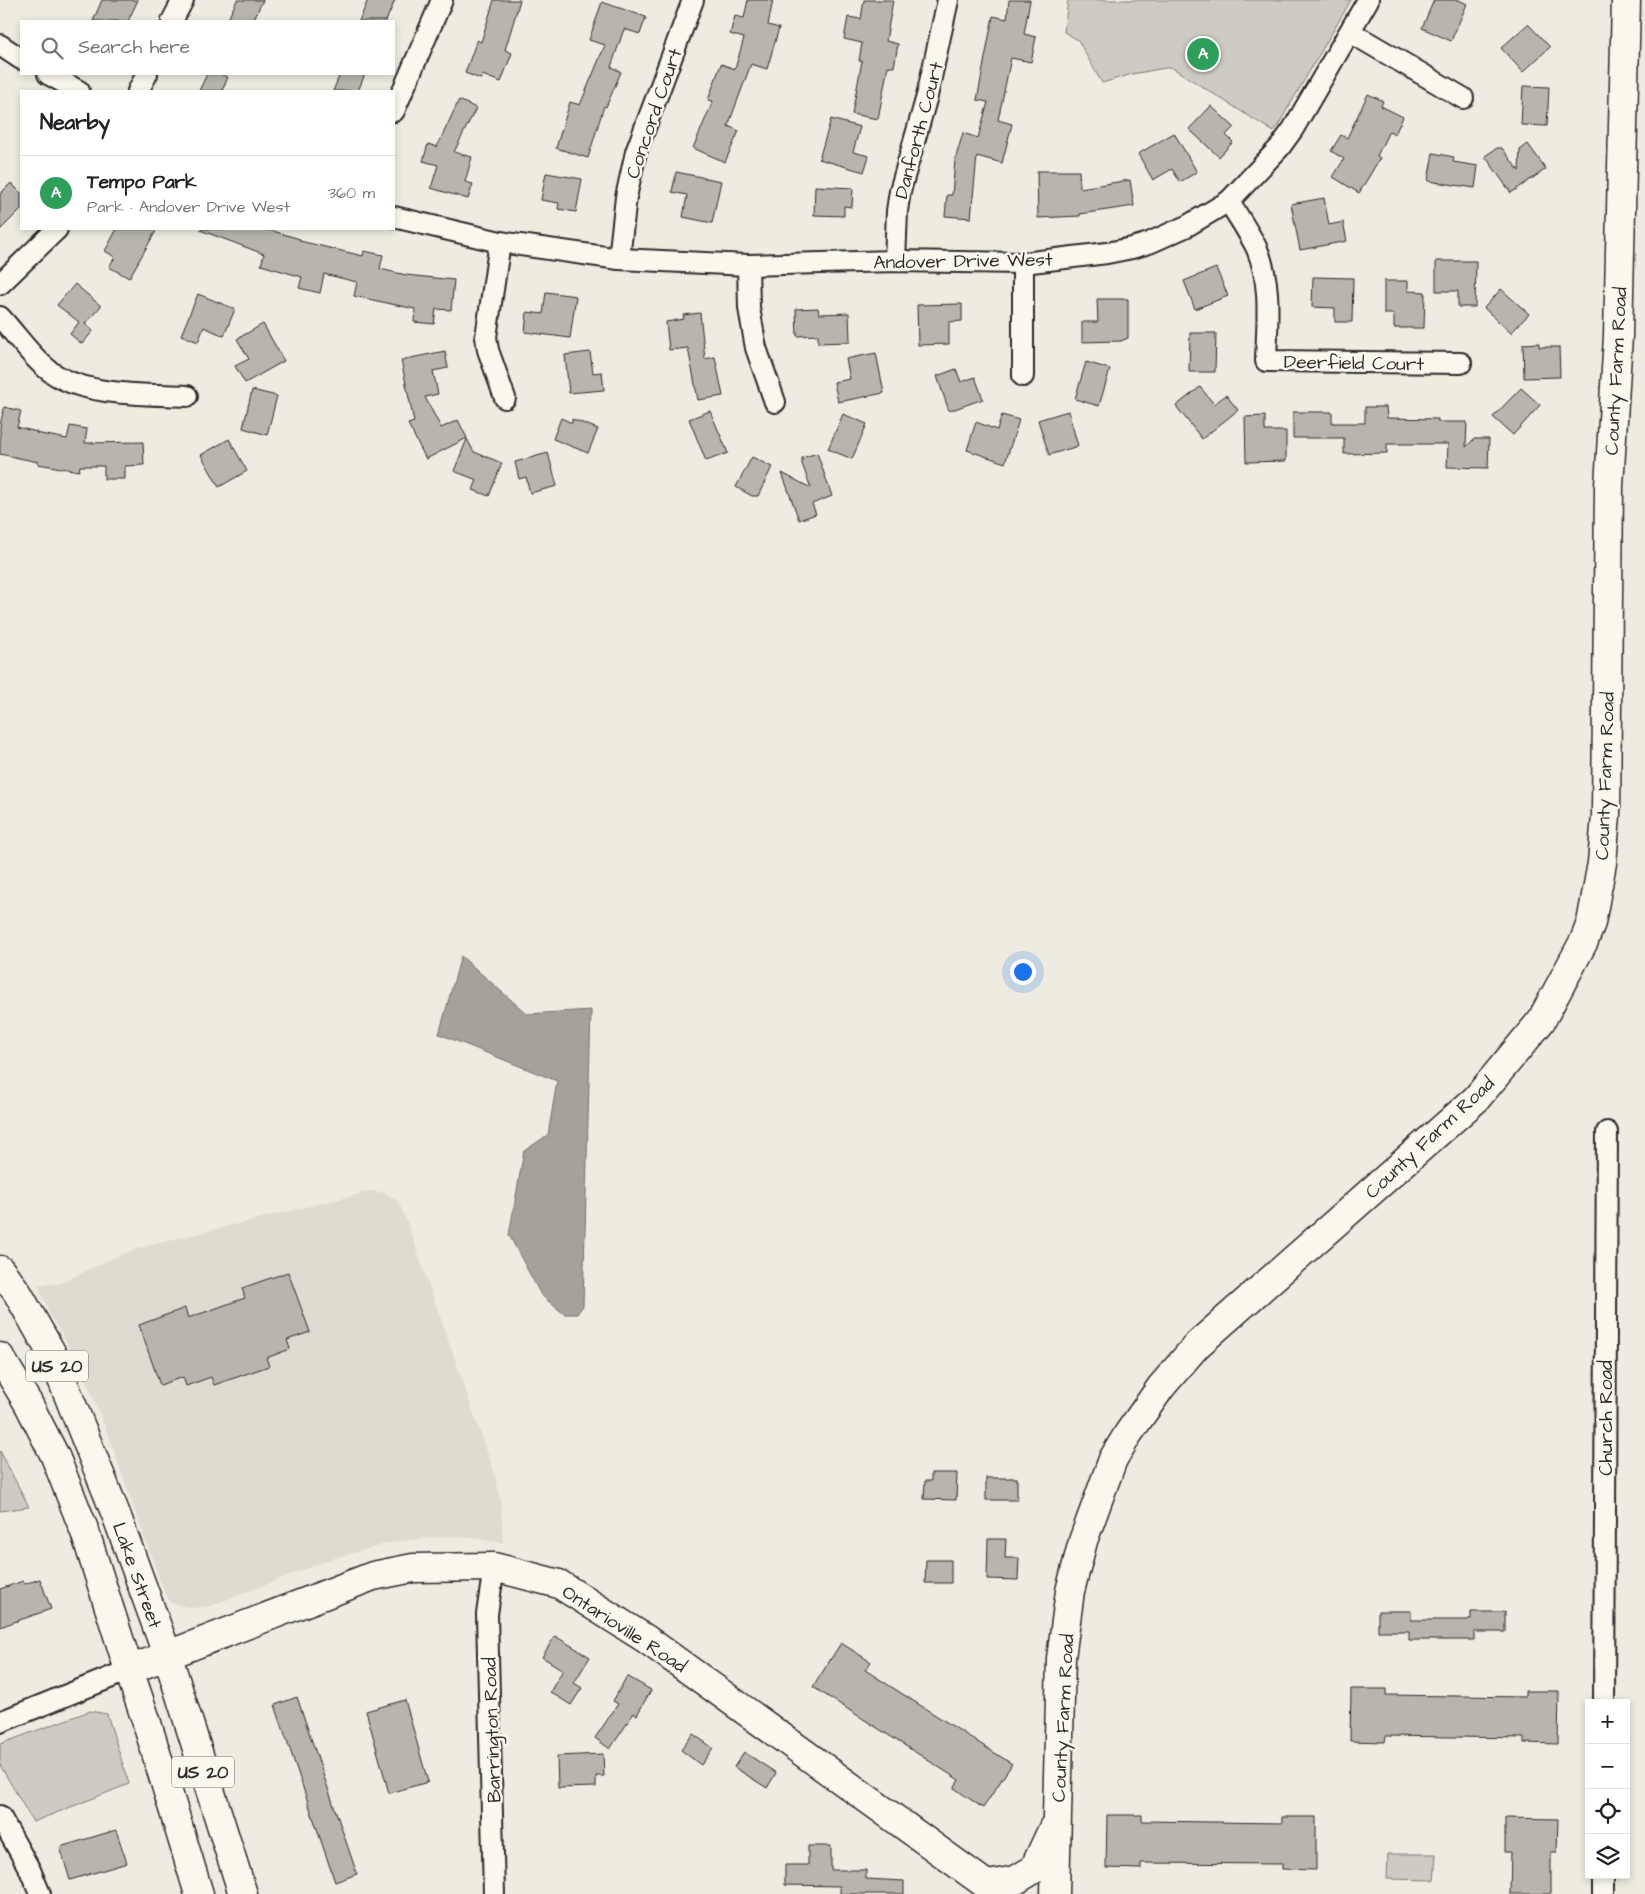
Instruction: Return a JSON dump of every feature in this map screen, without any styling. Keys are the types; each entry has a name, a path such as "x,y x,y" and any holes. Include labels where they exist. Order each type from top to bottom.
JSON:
{"main road":[{"name":"County Farm Road","path":"1055,1894 1061,1658 1070,1591 1083,1541 1113,1459 1161,1387 1197,1345 1476,1099 1541,1020 1584,941 1591,923 1602,863 1606,815 1608,486 1618,336 1626,0"},
{"name":"Lake Street","path":"0,1270 16,1292 51,1352 117,1516 167,1654 242,1894"},
{"name":"Lake Street","path":"0,1357 28,1403 55,1456 85,1532 146,1720 199,1894"},
{"name":"Ontarioville Road","path":"129,1670 372,1576 412,1568 494,1567 559,1584 608,1614 654,1645 986,1888"},
{"path":"986,1888 1016,1880 1034,1869 1057,1820"}],"street":[{"path":"173,20 183,0"},
{"path":"395,109 442,0"},
{"name":"Concord Court","path":"619,259 626,197 636,152 693,0"},
{"name":"Danforth Court","path":"895,261 897,211 900,191 927,96 948,0"},
{"name":"Andover Drive West","path":"395,217 500,242 619,259 748,266 895,261 1023,263 1107,253 1149,242 1187,226 1229,201 1289,135 1368,0"},
{"path":"1350,32 1463,98"},
{"path":"0,45 20,58"},
{"path":"50,75 77,90"},
{"path":"139,90 146,75"},
{"name":"Deerfield Court","path":"1229,201 1257,248 1264,272 1268,302 1266,361 1461,363"},
{"path":"0,284 56,230"},
{"path":"500,242 486,337 488,350 505,398"},
{"path":"1023,263 1023,376"},
{"path":"748,266 749,308 756,348 775,402"},
{"path":"0,317 47,369 67,380 89,388 127,394 187,396"},
{"name":"Church Road","path":"1604,1699 1607,1132"},
{"name":"Barrington Road","path":"494,1567 487,1614 494,1894"},
{"path":"0,1722 129,1670"},
{"path":"0,1816 30,1870 40,1894"},
{"path":"1603,1879 1603,1894"}],"shaded area":[{"path":"1068,0 1351,0 1274,132 1171,67 1132,74 1102,83 1078,40 1064,32"},
{"path":"461,956 527,1014 591,1010 583,1306 577,1314 564,1314 541,1295 509,1235 524,1151 548,1135 557,1081 439,1034"},
{"path":"372,1191 385,1193 398,1201 408,1225 494,1472 501,1501 503,1543 446,1536 393,1542 334,1558 210,1606 192,1608 171,1603 164,1592 111,1442 89,1387 50,1315 38,1284 59,1284 139,1248"},
{"path":"0,1451 29,1507 0,1511"},
{"path":"90,1711 107,1714 129,1784 33,1822 0,1765 0,1744"},
{"path":"1388,1854 1436,1854 1434,1880 1387,1879"}],"building":[{"path":"102,0 138,0 128,20 93,20"},
{"path":"237,0 263,0 253,20 227,20"},
{"path":"368,0 395,0 386,20 359,20"},
{"path":"494,0 520,0 505,50 512,53 501,82 482,75 481,79 465,73 477,40 481,42"},
{"path":"748,0 773,0 768,25 779,28 767,69 751,64 728,126 739,131 725,162 693,148 713,101 708,100 721,64 735,69 744,38 730,34 735,16 744,18"},
{"path":"864,0 893,0 886,41 898,44 894,67 888,66 878,119 852,114 862,61 859,61 862,43 844,39 848,17 861,19"},
{"path":"1009,0 1030,0 1024,34 1036,37 1031,62 1011,58 998,120 1012,124 1002,163 977,156 971,218 945,216 947,195 952,195 955,160 963,133 978,138 988,102 977,100 993,16 1007,19"},
{"path":"1434,0 1459,0 1467,4 1451,41 1422,28"},
{"path":"602,2 646,17 640,34 624,29 611,67 621,72 606,107 604,106 588,158 556,148 570,102 580,105 605,45 589,40"},
{"path":"1528,24 1550,47 1523,72 1501,48"},
{"path":"207,75 228,77 222,90 199,90"},
{"path":"340,75 365,75 358,90 333,90"},
{"path":"1523,86 1549,87 1547,126 1521,125"},
{"path":"1368,94 1383,101 1381,106 1403,117 1395,134 1389,131 1377,156 1380,158 1359,193 1333,177 1344,159 1331,151 1341,135 1347,138"},
{"path":"459,100 476,108 454,152 472,157 465,182 473,184 468,199 431,188 438,165 423,161 428,144 437,147"},
{"path":"1211,106 1234,127 1226,135 1233,142 1219,157 1189,129"},
{"path":"831,119 860,127 853,152 869,156 864,172 819,159"},
{"path":"1174,133 1197,172 1180,182 1172,169 1153,180 1138,154"},
{"path":"1528,144 1546,169 1511,193 1485,156 1497,148 1502,148 1519,171 1520,150"},
{"path":"1433,153 1454,157 1453,162 1478,166 1475,188 1428,181"},
{"path":"1037,171 1079,171 1080,188 1130,180 1134,206 1080,214 1080,216 1038,218"},
{"path":"676,172 721,181 712,223 683,217 687,195 672,192"},
{"path":"546,173 582,179 576,212 558,209 559,203 541,200"},
{"path":"11,183 20,192 20,210 0,230 0,194"},
{"path":"815,186 853,188 852,207 844,206 844,216 814,215"},
{"path":"1324,198 1329,225 1343,222 1347,241 1300,250 1291,204"},
{"path":"116,230 156,230 129,278 109,267 115,257 105,251"},
{"path":"200,230 269,230 300,239 300,241 363,256 364,251 383,255 380,269 406,275 454,280 451,310 436,309 434,324 414,322 415,309 354,296 357,282 324,274 320,293 299,288 302,277 261,265 264,254"},
{"path":"1436,261 1476,261 1475,307 1458,307 1458,291 1436,291"},
{"path":"1216,268 1228,296 1195,309 1184,281"},
{"path":"1313,277 1353,278 1352,322 1335,322 1335,308 1312,307"},
{"path":"1384,281 1408,281 1408,291 1425,292 1424,328 1394,328 1394,314 1384,314"},
{"path":"75,284 101,306 85,324 93,331 82,344 70,334 79,322 57,305"},
{"path":"1501,289 1529,314 1511,333 1484,308"},
{"path":"546,292 576,296 570,338 525,332 527,312 543,314"},
{"path":"198,294 235,309 224,336 204,327 198,342 181,335"},
{"path":"1097,299 1128,299 1128,338 1121,341 1082,342 1082,322 1098,322"},
{"path":"962,304 962,321 949,322 949,344 918,345 917,305"},
{"path":"818,308 819,314 849,313 850,342 818,343 818,335 797,336 796,309"},
{"path":"700,313 705,359 715,357 723,396 698,400 688,348 669,350 666,322 684,319 683,315"},
{"path":"263,324 284,361 245,383 235,366 249,359 237,339"},
{"path":"1190,333 1216,333 1215,372 1189,372"},
{"path":"1539,343 1539,347 1559,347 1560,377 1524,378 1523,344"},
{"path":"445,351 448,368 433,371 438,394 425,397 441,428 458,420 467,438 426,459 408,424 414,422 401,360"},
{"path":"590,352 593,373 602,372 604,390 569,393 565,355"},
{"path":"876,353 884,393 838,402 834,382 850,379 846,359"},
{"path":"1086,362 1110,369 1099,406 1075,399"},
{"path":"956,369 961,382 975,377 983,399 949,411 937,376"},
{"path":"1200,387 1214,404 1226,395 1238,410 1202,439 1176,406"},
{"path":"1521,388 1540,405 1513,435 1493,417"},
{"path":"252,390 277,396 267,435 243,428"},
{"path":"4,407 21,411 17,427 36,433 67,439 70,426 87,429 85,443 143,442 144,465 125,466 125,479 104,479 104,466 80,466 79,471 38,464 38,462 0,454 0,426"},
{"path":"1365,407 1386,407 1387,418 1438,419 1438,422 1467,422 1466,447 1474,439 1489,439 1488,468 1447,467 1448,444 1387,444 1387,453 1344,454 1344,438 1293,438 1293,412 1332,412 1332,423 1365,423"},
{"path":"710,411 728,453 706,461 689,419"},
{"path":"1068,411 1078,446 1049,455 1038,420"},
{"path":"843,414 867,424 852,459 828,449"},
{"path":"1002,415 1019,420 1005,463 967,450 976,422 997,430"},
{"path":"1265,416 1265,431 1286,431 1286,461 1246,462 1245,417"},
{"path":"561,418 572,423 572,419 598,429 588,453 553,439"},
{"path":"229,439 247,471 219,487 201,455"},
{"path":"467,439 474,452 502,463 489,496 473,490 477,480 454,471"},
{"path":"548,453 557,486 530,493 526,477 519,479 515,462"},
{"path":"817,453 832,496 812,504 816,514 799,520 782,473 811,488 802,464 802,458"},
{"path":"752,457 772,467 758,496 752,496 736,487"},
{"path":"288,1272 310,1332 287,1340 290,1349 266,1358 269,1366 214,1385 211,1377 186,1386 183,1377 160,1385 139,1325 185,1308 188,1318 245,1298 242,1288"},
{"path":"931,1473 957,1473 956,1500 924,1499 925,1481 931,1481"},
{"path":"986,1478 1017,1478 1017,1500 986,1500"},
{"path":"988,1539 1006,1539 1005,1558 1019,1558 1018,1580 987,1579"},
{"path":"926,1560 951,1560 951,1583 925,1583"},
{"path":"40,1579 51,1609 0,1627 0,1589 23,1581 24,1584"},
{"path":"1378,1611 1411,1611 1411,1620 1471,1620 1471,1612 1505,1612 1505,1632 1474,1632 1474,1640 1409,1640 1409,1631 1378,1631"},
{"path":"555,1636 590,1657 574,1683 582,1688 571,1705 550,1692 563,1670 542,1657"},
{"path":"841,1643 871,1662 865,1670 1012,1764 983,1808 954,1788 959,1780 813,1687"},
{"path":"627,1676 651,1690 637,1715 634,1713 610,1749 595,1738 618,1704 613,1701"},
{"path":"1351,1689 1386,1689 1386,1695 1525,1697 1525,1691 1559,1691 1558,1744 1524,1743 1524,1738 1386,1736 1385,1742 1350,1741"},
{"path":"297,1697 357,1874 335,1882 275,1705"},
{"path":"405,1700 428,1782 389,1793 366,1711"},
{"path":"693,1734 713,1748 701,1765 681,1750"},
{"path":"744,1752 776,1773 767,1788 734,1767"},
{"path":"603,1754 604,1776 596,1776 596,1787 558,1788 557,1756"},
{"path":"1107,1815 1142,1815 1142,1821 1282,1823 1282,1817 1316,1817 1316,1870 1282,1869 1282,1864 1141,1863 1141,1869 1106,1868"},
{"path":"1505,1818 1558,1819 1557,1852 1551,1852 1551,1894 1510,1894 1511,1852 1505,1852"},
{"path":"116,1830 127,1863 70,1880 60,1847"},
{"path":"808,1846 831,1846 831,1870 866,1870 866,1879 904,1881 904,1894 840,1894 840,1886 785,1885 785,1865 808,1865"}],"place":[{"name":"Tempo Park","path":"1203,54"}]}
